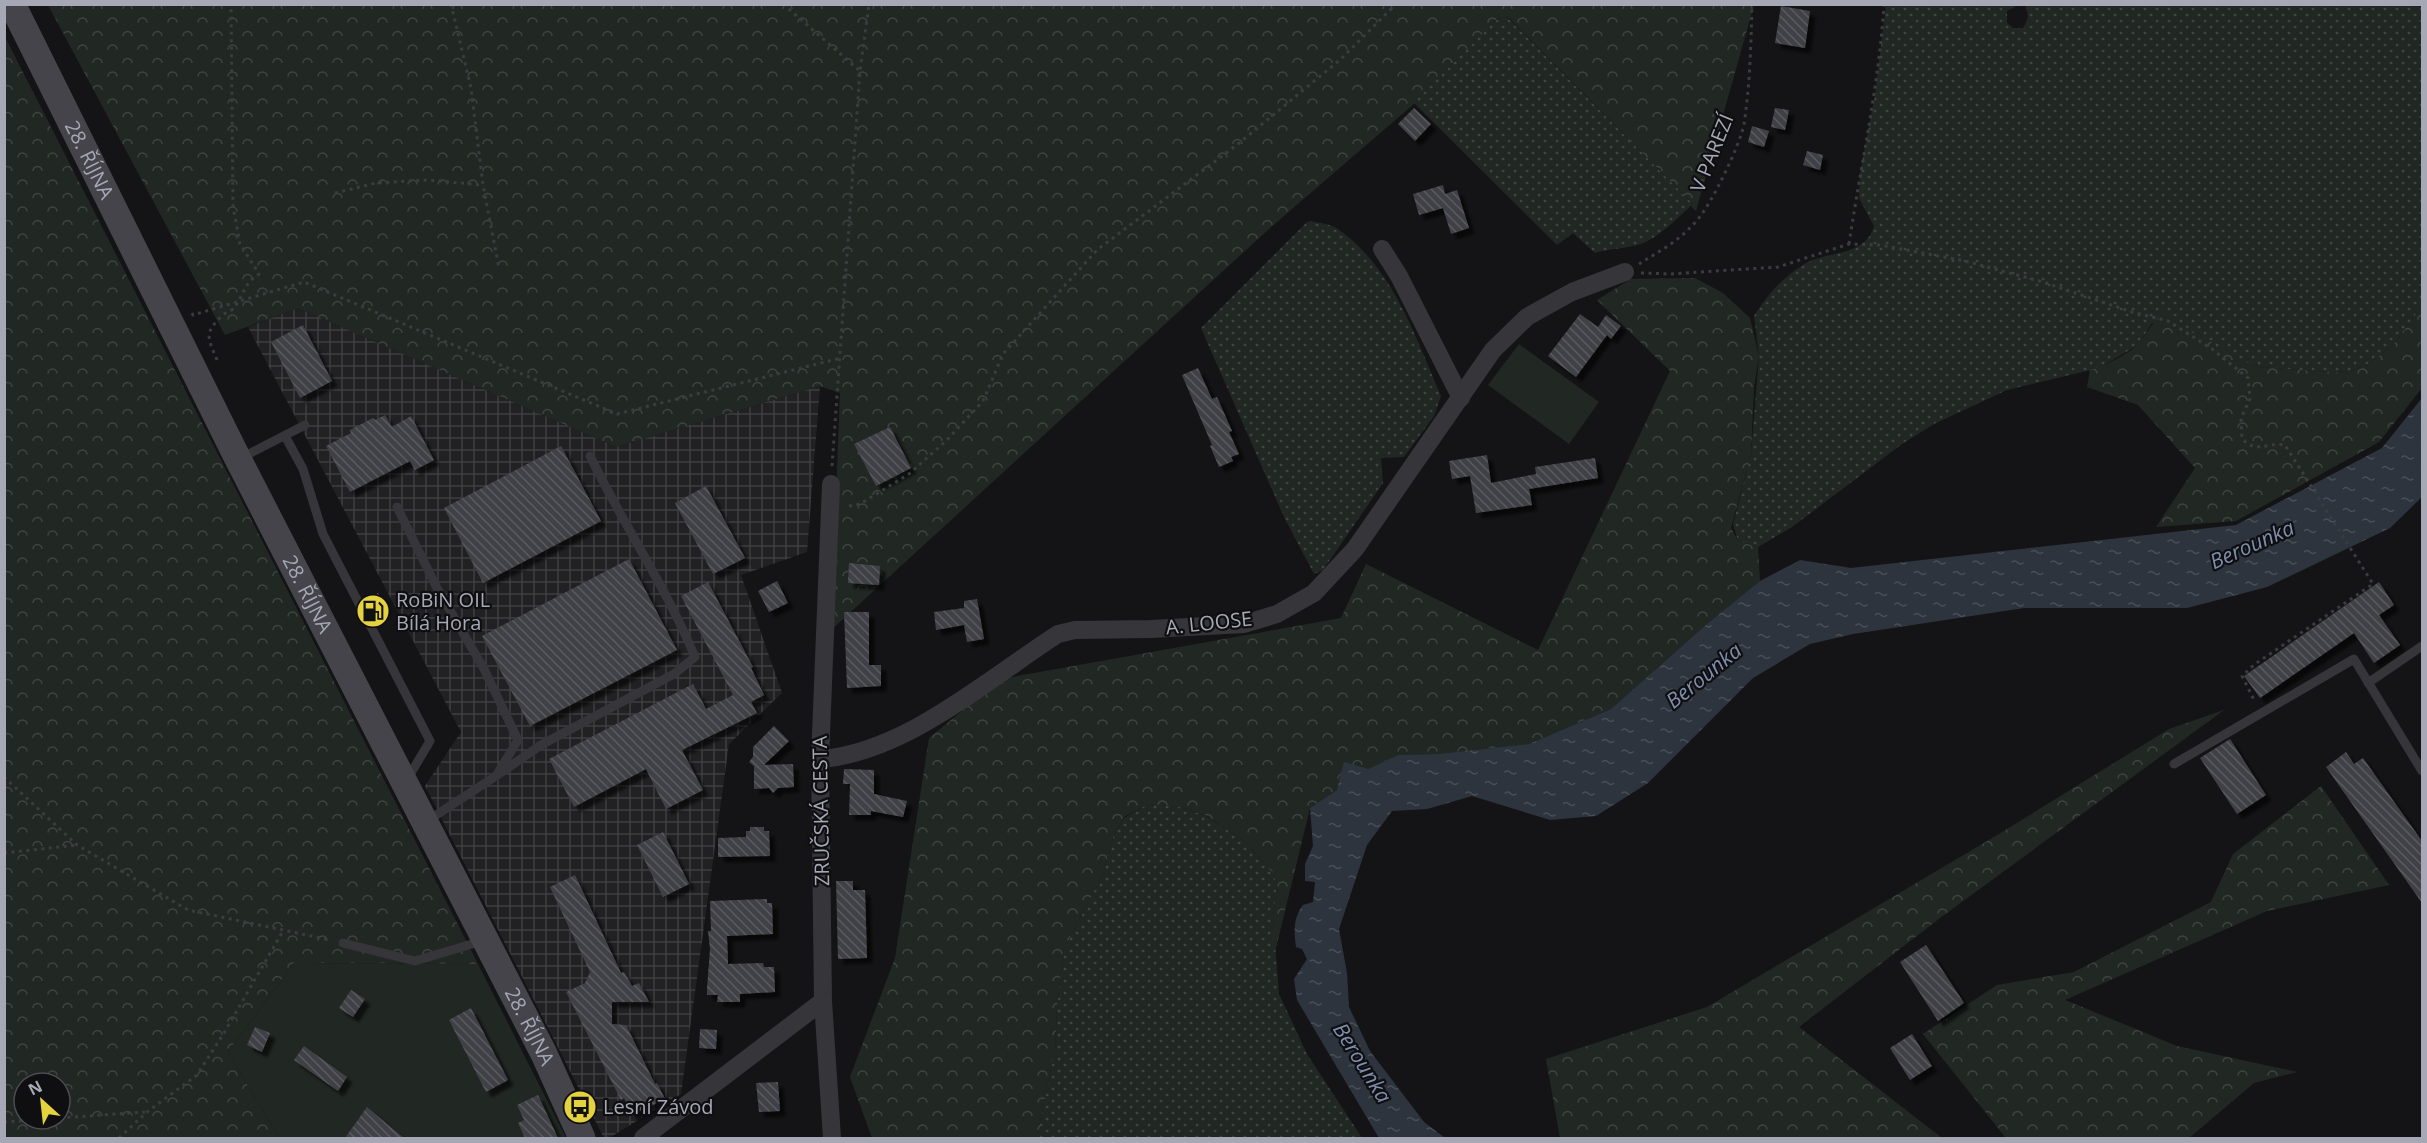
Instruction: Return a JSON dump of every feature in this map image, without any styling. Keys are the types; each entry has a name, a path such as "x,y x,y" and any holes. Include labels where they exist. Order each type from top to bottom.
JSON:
{"main road":[{"name":"28. ŘÍJNA","path":"12,4 238,459 544,1054 582,1138"}],"street":[{"path":"1382,249 1399,276 1461,398"},
{"name":"A. LOOSE","path":"820,759 836,758 897,738 932,719 1058,634 1076,630 1244,624 1277,614 1314,592 1355,549 1493,350 1527,317 1572,292 1625,273"},
{"name":"ZRUČSKÁ CESTA","path":"831,484 820,759 823,1001 832,1138"},
{"path":"642,1138 823,1001"}],"lane":[{"path":"238,459 305,425"},
{"path":"285,436 303,469 323,534 430,741 405,783"},
{"path":"425,822 541,745 674,674 695,657 681,622 590,456"},
{"path":"397,507 437,588 484,669 518,740 496,776"},
{"path":"2368,683 2422,646"},
{"path":"2174,764 2354,659 2422,771"},
{"path":"343,943 415,961 486,940"}],"path":[{"path":"217,360 208,338 208,330 225,313 234,308 250,280 259,274 240,244 233,206 231,4"},
{"path":"451,4 471,88 483,185 499,268"},
{"path":"783,4 860,71"},
{"path":"831,484 860,71 869,4"},
{"path":"829,509 860,504 909,474 947,440 982,401 1003,354 1097,250 1255,130 1341,59 1396,4"},
{"name":"V PAREZÍ","path":"1625,273 1676,241 1699,219 1720,184 1744,127 1751,50 1752,4"},
{"path":"1849,244 1875,95 1884,4"},
{"path":"336,193 376,183 407,181 428,180 483,185"},
{"path":"1625,273 1670,274 1778,267 1849,244 1880,245 1965,261 2043,282 2132,312 2168,321 2212,349 2248,378 2250,399 2241,417 2242,439 2251,447 2284,445 2373,584 2255,664 2241,676 2258,707"},
{"path":"188,305 193,315 304,282 617,414 841,358"},
{"path":"4,777 77,845 188,910 343,943"},
{"path":"4,853 77,845"},
{"path":"120,1138 147,1112 197,1075 283,930"},
{"path":"72,1117 147,1112"}],"shaded area":[{"path":"298,308 616,447 820,386 807,552 741,575 782,693 729,744 681,1094 609,1138 604,1138 425,786 461,732 248,327"}],"green space":[{"path":"48,5 1754,5 1696,211 1691,206 1693,204 1509,18 1497,19 1415,103 1270,228 831,630 840,393 820,386 616,447 298,308 225,335"},
{"path":"1886,5 2018,5 2422,5 2422,306 2393,345 2370,363 2346,373 2257,367 2152,323 2138,345 2099,368 2007,390 1934,424 1902,444 1792,527 1758,547 1738,541 1733,524 1751,454 1759,356 1754,316 1775,288 1795,270 1812,260 1854,248 1869,236 1874,226 1859,198 1860,173 1875,95","holes":["2018,5 2025,6 2028,15 2025,25 2023,28 2013,28 2007,23 2007,11"]},
{"path":"1503,17 1508,18 1693,204 1655,237 1635,246 1595,253 1573,233 1557,245 1413,102 1483,30"},
{"path":"4,35 478,964 294,963 228,1052 279,1138 5,1138"},
{"path":"1311,221 1338,229 1374,263 1400,305 1441,396 1434,416 1404,457 1381,458 1383,483 1323,570 1314,574 1284,517 1201,328 1307,222"},
{"path":"1695,278 1723,293 1750,318 1759,356 1754,387 1751,454 1731,528 1738,541 1758,547 1760,581 1708,623 1611,709 1529,744 1438,754 1398,755 1368,769 1310,808 1275,952 1273,918 1277,885 1273,873 1243,840 1205,815 1180,807 1148,804 1124,817 1113,837 1103,874 1064,949 1057,1007 1055,1050 1040,1122 1040,1138 872,1138 850,1077 895,958 929,738 1001,679 1341,618 1366,564 1538,650 1670,371 1597,300 1631,279"},
{"path":"2422,306 2422,388 2379,442 2236,521 2156,527 2195,468 2138,405 2087,387 2090,370 2130,351 2162,313 2239,359 2257,367 2346,373 2370,363 2393,345"},
{"path":"1519,344 1599,402 1569,444 1488,385"},
{"path":"2224,710 1940,918 1799,1027 1942,1138 1560,1138 1546,1059 1707,1007 1999,834 2169,729"},
{"path":"2321,786 2389,885 2267,911 2065,1000 2177,1046 2297,1072 2254,1083 2189,1138 2006,1138 1923,1034 1997,985 2074,972 2211,902 2233,854"},
{"path":"1148,804 1180,807 1204,815 1243,840 1273,873 1277,885 1273,918 1279,994 1307,1054 1362,1138 1040,1138 1040,1122 1055,1050 1057,1007 1064,949 1103,874 1113,837 1124,818"},
{"path":"294,963 478,964 566,1138 279,1138 228,1052"}],"water":[{"name":"Berounka","path":"2422,398 2422,497 2390,528 2267,587 2187,608 2024,608 1853,634 1810,644 1753,678 1648,783 1596,816 1550,820 1472,796 1427,809 1392,811 1367,845 1339,929 1347,973 1349,1007 1370,1051 1424,1122 1445,1138 1379,1138 1297,1000 1294,979 1307,959 1302,949 1296,947 1296,920 1303,905 1313,902 1315,882 1305,881 1305,864 1313,846 1310,808 1337,790 1344,762 1368,769 1398,755 1438,754 1529,744 1611,709 1708,623 1760,581 1800,560 1851,568 2236,525 2382,448"}],"building":[{"path":"1781,6 1810,11 1805,48 1775,43"},
{"path":"1414,108 1431,124 1415,141 1398,124"},
{"path":"1775,108 1789,110 1785,130 1771,127"},
{"path":"1752,126 1769,131 1764,147 1748,142"},
{"path":"1807,151 1823,155 1820,170 1803,165"},
{"path":"1443,185 1445,194 1457,190 1469,228 1451,234 1443,208 1419,215 1413,194"},
{"path":"1580,314 1598,327 1606,315 1621,326 1611,339 1607,335 1576,377 1548,356"},
{"path":"303,325 332,381 300,398 271,342"},
{"path":"1198,368 1212,399 1217,397 1239,454 1231,457 1233,461 1219,467 1182,375"},
{"path":"385,415 392,427 411,416 434,460 415,470 410,461 350,492 326,446 351,433 350,430 373,418 375,420"},
{"path":"890,427 911,468 876,486 854,444"},
{"path":"561,446 601,521 483,583 444,508"},
{"path":"1487,455 1491,483 1536,474 1535,467 1595,458 1598,478 1529,489 1532,505 1476,513 1470,476 1452,479 1449,461"},
{"path":"706,486 745,558 713,574 675,503"},
{"path":"629,559 677,650 530,726 482,636"},
{"path":"849,563 880,566 879,585 848,583"},
{"path":"777,581 788,603 769,612 758,591"},
{"path":"708,582 753,667 751,668 764,695 751,702 757,713 682,750 703,790 666,809 646,769 574,807 549,759 693,684 706,709 733,695 681,596"},
{"path":"2379,582 2394,605 2379,615 2400,645 2374,663 2354,633 2260,698 2244,676"},
{"path":"378,593 386,608 373,616 365,601"},
{"path":"977,599 984,639 967,642 964,625 936,630 934,612 964,608 964,601"},
{"path":"844,612 869,612 869,665 881,665 881,686 847,688"},
{"path":"774,726 789,741 764,765 793,764 794,787 778,788 773,793 769,788 754,789 754,766 749,762 753,757 753,747"},
{"path":"2230,739 2266,795 2237,814 2200,758"},
{"path":"2346,752 2354,764 2363,758 2422,841 2422,903 2326,767"},
{"path":"844,769 874,770 874,794 907,801 903,817 871,811 871,815 849,815 850,784 843,784"},
{"path":"750,827 764,827 764,831 769,831 770,856 718,857 718,838 746,837 746,831 750,831"},
{"path":"663,832 689,884 663,897 637,845"},
{"path":"575,875 621,973 624,972 632,986 639,983 649,1002 612,1002 612,1024 626,1025 655,1084 657,1083 665,1099 632,1115 624,1098 621,1100 566,992 585,983 590,972 550,887"},
{"path":"836,881 853,881 853,890 865,890 867,958 838,959"},
{"path":"767,899 767,903 772,903 773,934 727,936 728,964 763,963 764,967 774,967 775,992 740,994 740,1002 717,1002 718,995 707,995 710,949 708,931 711,931 710,901"},
{"path":"1926,945 1964,1003 1938,1021 1900,962"},
{"path":"351,990 365,999 353,1017 339,1008"},
{"path":"471,1008 508,1080 486,1092 449,1020"},
{"path":"255,1027 270,1033 262,1052 247,1045"},
{"path":"700,1029 717,1030 716,1049 699,1048"},
{"path":"1912,1034 1932,1066 1910,1080 1890,1048"},
{"path":"304,1046 347,1077 338,1091 294,1060"},
{"path":"778,1082 780,1111 759,1112 756,1083"},
{"path":"538,1095 558,1138 525,1138 518,1123 524,1120 517,1105"},
{"path":"367,1107 388,1125 404,1138 345,1138"}],"place":[{"name":"RoBiN OIL Bílá Hora","path":"373,611"},
{"name":"Lesní Závod","path":"580,1107"}]}
